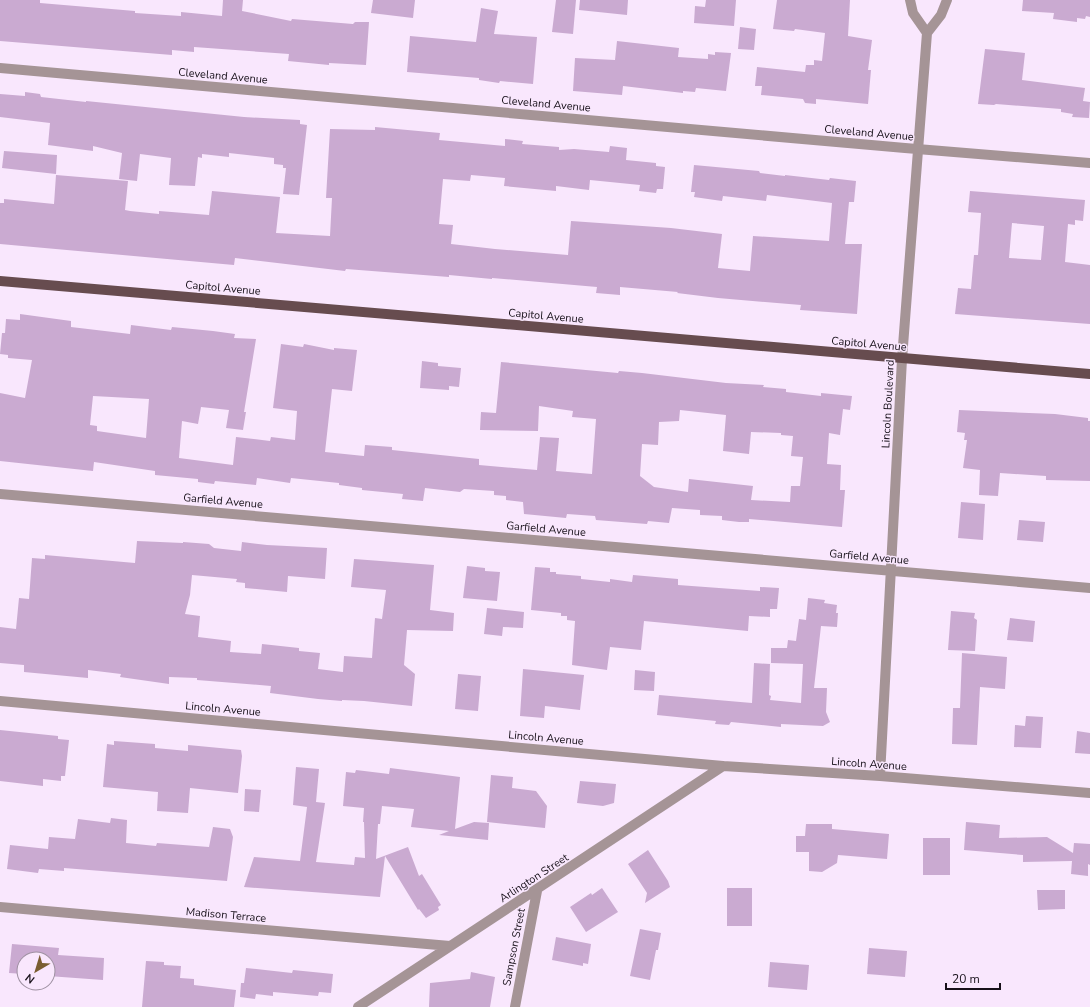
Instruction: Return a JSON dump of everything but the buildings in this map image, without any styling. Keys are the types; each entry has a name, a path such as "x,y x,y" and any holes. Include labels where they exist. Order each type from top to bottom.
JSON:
{"main road":[{"name":"Capitol Avenue","path":"0,281 1090,374"}],"street":[{"path":"910,0 913,12 927,33 941,15 947,0"},
{"name":"Lincoln Boulevard","path":"880,776 902,359 927,33"},
{"name":"Cleveland Avenue","path":"0,68 1090,163"},
{"name":"Garfield Avenue","path":"0,494 1090,588"},
{"name":"Lincoln Avenue","path":"0,700 723,766 880,776 1090,793"},
{"name":"Arlington Street","path":"358,1007 537,891 723,766"},
{"name":"Sampson Street","path":"515,1007 537,891"},
{"name":"Madison Terrace","path":"0,907 450,946"}]}
